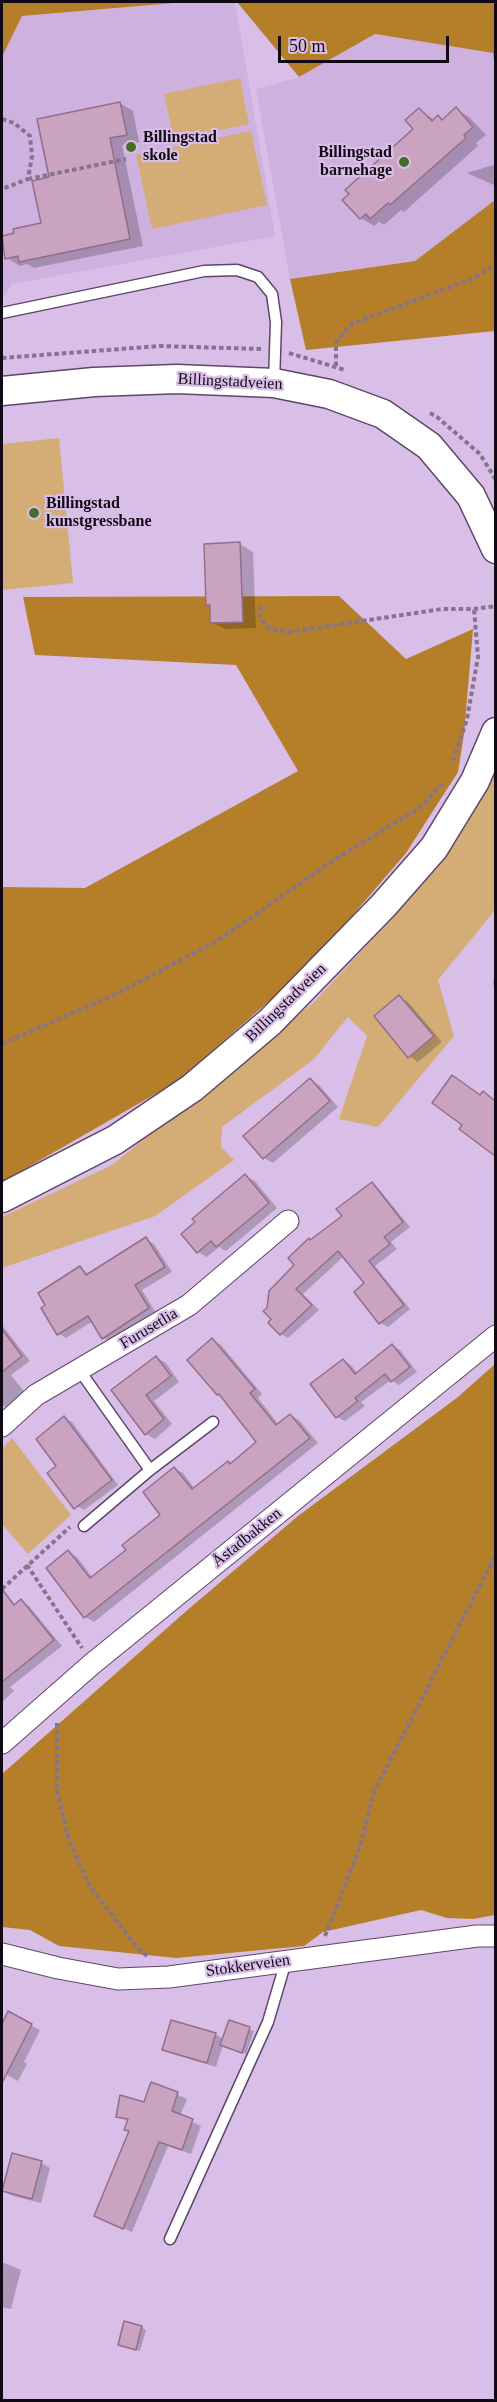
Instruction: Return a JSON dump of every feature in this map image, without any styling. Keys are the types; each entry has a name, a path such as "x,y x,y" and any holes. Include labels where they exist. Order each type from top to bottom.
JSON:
{"main road":[{"name":"Billingstadveien","path":"2,391 94,382 177,379 274,383 329,394 383,414 429,446 471,496 495,549"},
{"name":"Billingstadveien","path":"2,1198 115,1140 192,1088 270,1022 384,905 434,848 475,781 495,732"}],"street":[{"name":"Furusetlia","path":"2,1426 36,1395 189,1305 288,1221"},
{"name":"Åstadbakken","path":"2,1743 92,1664 495,1336"},
{"name":"Stokkerveien","path":"2,1954 58,1968 118,1979 169,1977 317,1956 477,1936 495,1936"}],"lane":[{"path":"2,313 204,271 237,270 258,277 272,294 276,322 274,383"},
{"path":"80,1371 150,1470"},
{"path":"84,1526 150,1470 213,1422"},
{"path":"170,2239 268,2022 286,1961"}],"path":[{"path":"2,118 14,123 30,136 33,156 28,179"},
{"path":"2,189 28,179 126,159"},
{"path":"336,366 336,342 352,324 474,278 495,264"},
{"path":"261,606 260,618 270,629 289,632 442,609 474,609 495,606"},
{"path":"453,762 467,719 478,657 474,609"},
{"path":"2,1044 118,993 217,941 334,860 423,806 443,781"},
{"path":"2,1589 72,1524 84,1526"},
{"path":"317,1956 360,1847 374,1792 495,1554"},
{"path":"27,1565 92,1664"},
{"path":"57,1694 57,1790 68,1838 89,1885 135,1945 169,1977"}],"shaded area":[{"path":"2,2 186,2 22,16 2,57"},
{"name":"Billingstad skole","path":"186,2 235,2 275,236 12,284 2,299 2,57 22,16"},
{"path":"237,2 495,2 495,68 493,53 375,34 299,77"},
{"path":"375,34 493,53 496,68 495,200 415,261 290,279 256,89 299,77"},
{"path":"240,78 249,124 174,140 164,94"},
{"path":"251,131 267,205 152,229 136,155"},
{"path":"495,200 495,331 306,350 290,279 415,261"},
{"name":"Billingstad kunstgressbane","path":"59,438 73,583 2,590 2,444"},
{"path":"339,596 406,659 473,629 464,734 458,772 406,853 309,966 178,1081 2,1182 2,887 85,888 298,771 236,665 35,655 23,597"},
{"path":"495,774 495,910 438,980 454,1036 378,1127 339,1119 367,1036 348,1017 314,1059 222,1127 221,1147 234,1160 155,1216 2,1268 2,1217 112,1165 313,1003 390,921 456,840"},
{"path":"495,1364 495,1915 473,1919 447,1918 421,1910 323,1932 304,1946 176,1958 59,1946 30,1930 2,1927 2,1774 298,1516 458,1397"},
{"path":"12,1438 71,1515 28,1554 2,1524 2,1449"}],"building":[{"path":"120,102 127,135 110,138 130,239 19,262 18,256 5,259 2,236 14,233 13,229 41,223 32,181 49,177 37,119"},
{"path":"456,107 473,127 464,135 466,138 390,205 388,203 370,219 366,214 360,219 342,200 349,194 345,190 413,129 405,120 419,108 432,121 438,115 442,120"},
{"path":"240,542 243,622 210,623 210,605 206,605 204,544"},
{"path":"399,995 434,1036 408,1058 374,1016"},
{"path":"452,1075 480,1095 483,1091 495,1101 495,1156 459,1129 462,1125 432,1103"},
{"path":"310,1078 330,1101 263,1159 243,1136"},
{"path":"245,1174 269,1203 216,1247 211,1241 197,1253 181,1234 195,1222 192,1219"},
{"path":"372,1182 403,1222 384,1237 390,1244 369,1261 404,1305 379,1324 354,1292 364,1283 338,1251 296,1289 312,1305 280,1335 268,1323 271,1319 263,1311 267,1308 269,1291 294,1265 288,1258 309,1238 310,1240 342,1216 336,1209"},
{"path":"146,1237 165,1267 135,1285 149,1308 102,1339 88,1316 57,1335 41,1308 45,1305 38,1293 80,1266 86,1275"},
{"path":"2,1329 22,1356 2,1372"},
{"path":"212,1338 255,1389 250,1393 276,1425 290,1414 310,1438 84,1618 46,1568 68,1550 90,1578 126,1550 122,1545 160,1515 143,1492 174,1467 192,1489 228,1461 230,1464 256,1442 219,1394 217,1395 187,1360"},
{"path":"392,1344 410,1367 391,1382 385,1374 355,1398 358,1401 336,1418 310,1384 343,1359 355,1374"},
{"path":"156,1356 171,1376 146,1395 164,1419 145,1435 111,1390"},
{"path":"64,1416 112,1480 74,1509 47,1473 56,1466 36,1439"},
{"path":"2,1589 14,1605 21,1599 54,1640 2,1682"},
{"path":"8,2011 32,2024 2,2083 2,2024"},
{"path":"171,2020 216,2033 207,2063 162,2050"},
{"path":"229,2020 250,2027 242,2053 220,2045"},
{"path":"151,2082 178,2092 172,2111 193,2119 182,2150 159,2142 123,2229 94,2216 129,2131 124,2130 128,2119 116,2117 120,2095 144,2102"},
{"path":"12,2153 42,2161 32,2199 2,2191"},
{"path":"124,2321 142,2326 136,2350 118,2345"}],"place":[{"name":"Billingstad skole","path":"131,147"},
{"name":"Billingstad barnehage","path":"404,162"},
{"name":"Billingstad kunstgressbane","path":"34,513"}]}
